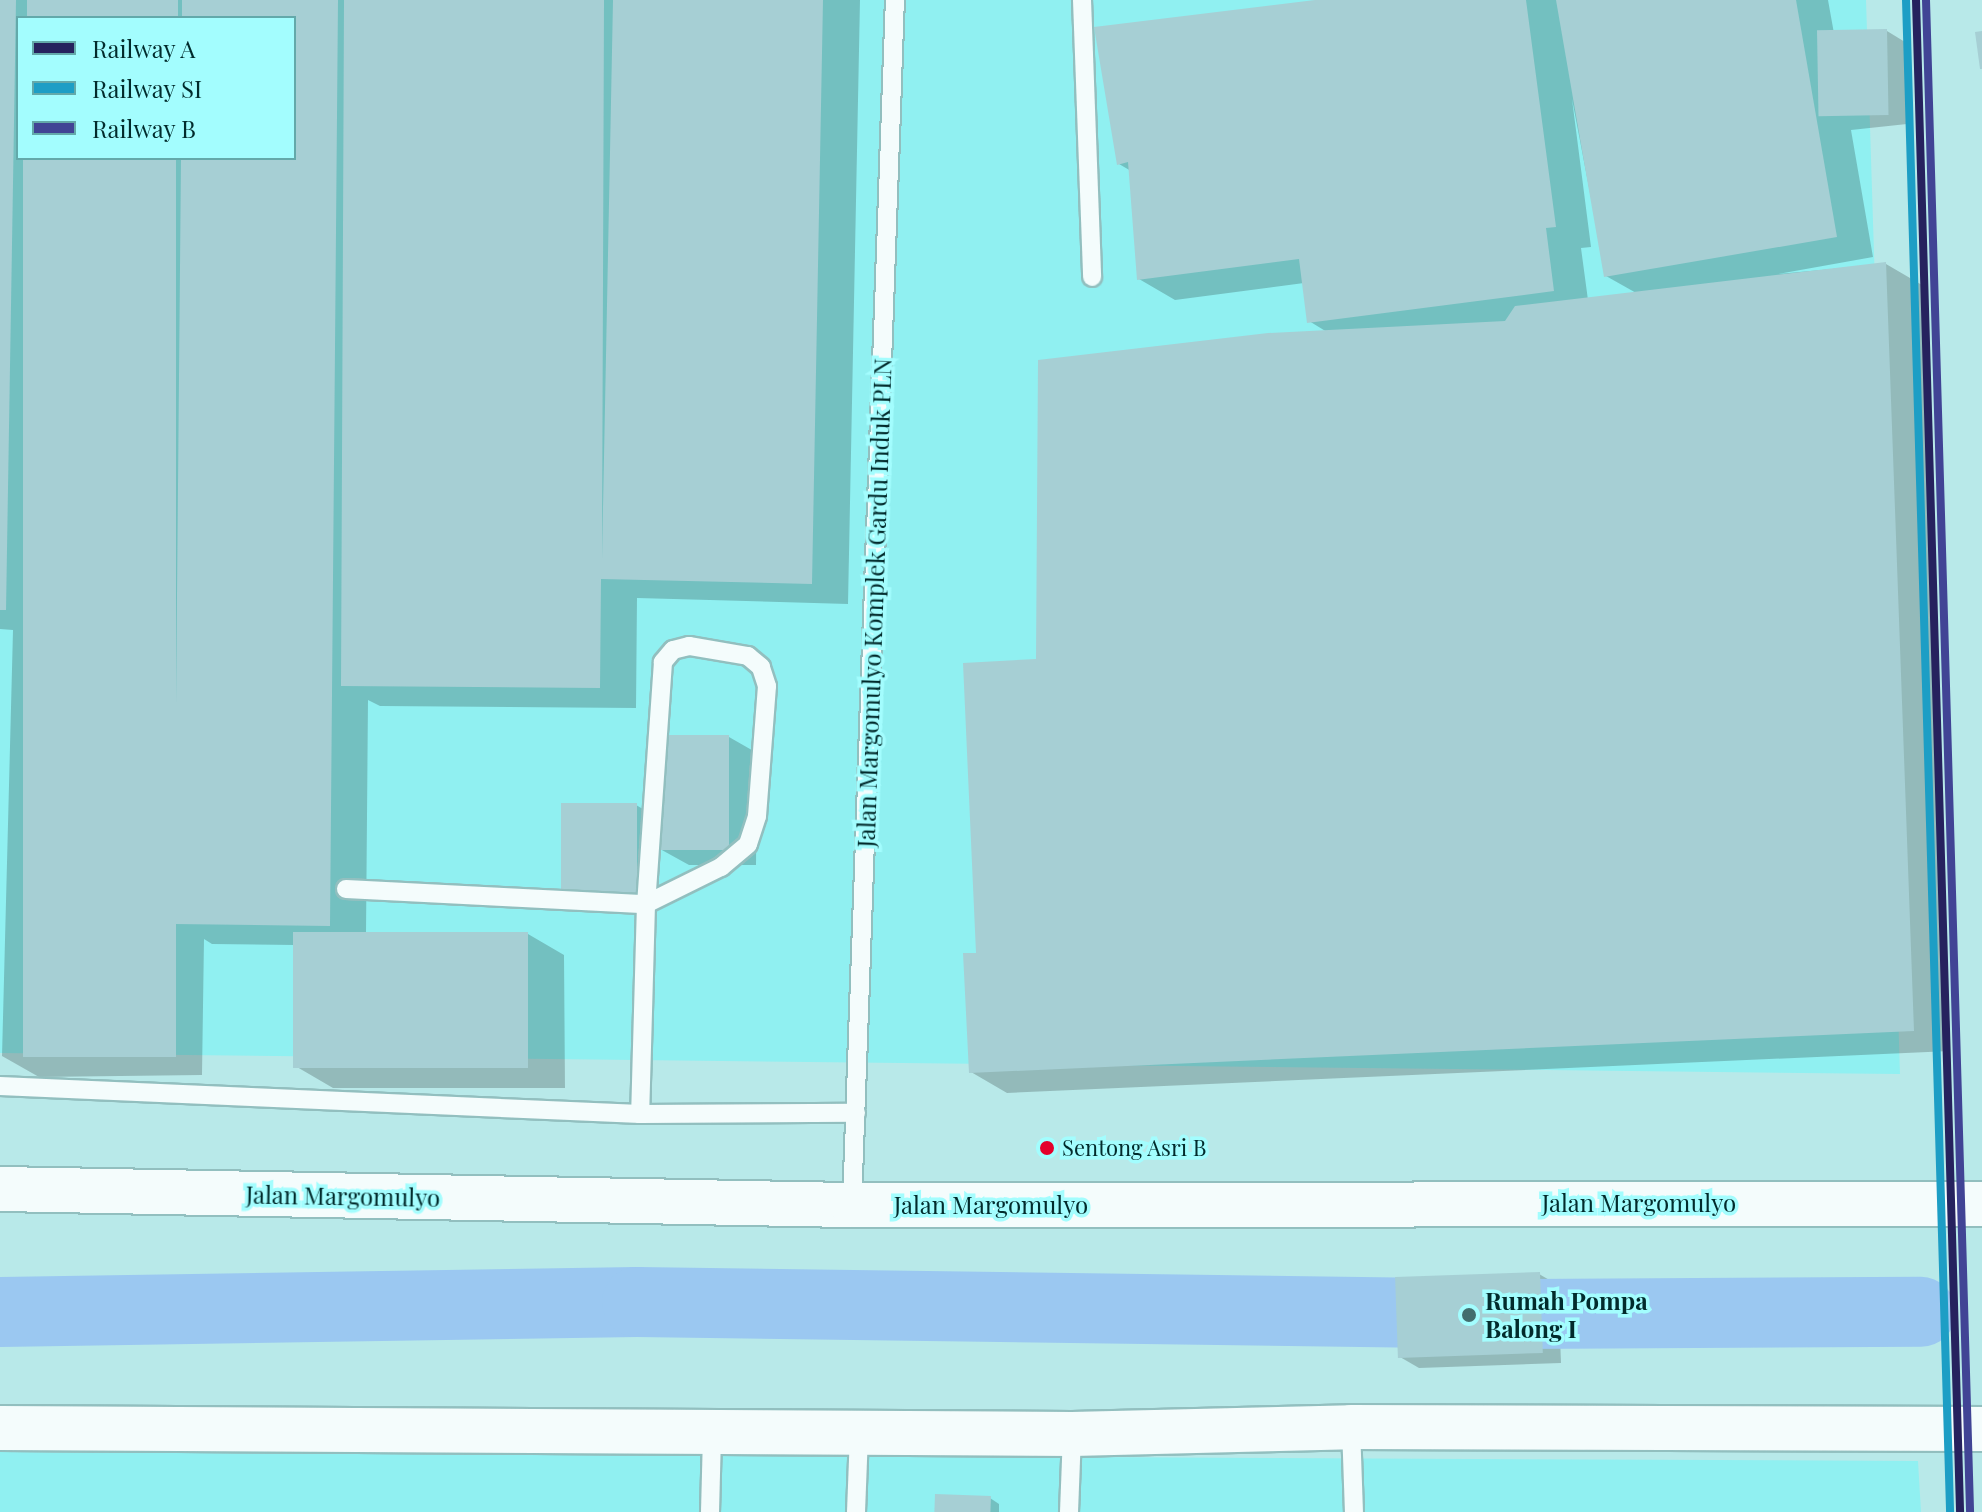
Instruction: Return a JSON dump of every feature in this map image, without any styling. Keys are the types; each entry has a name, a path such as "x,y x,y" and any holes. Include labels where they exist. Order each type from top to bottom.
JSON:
{"main road":[{"name":"Jalan Margomulyo","path":"0,1189 852,1205 1982,1204"},
{"path":"0,1428 859,1434 1072,1434 1351,1427 1982,1429"}],"lane":[{"name":"Jalan Margomulyo Komplek Gardu Induk PLN","path":"852,1205 895,0"},
{"path":"1082,0 1092,277"},
{"path":"346,889 646,904 721,867 748,844 757,816 767,686 761,667 748,656 689,646 673,650 663,662 646,904 640,1114"},
{"path":"0,1086 640,1114 856,1113"},
{"path":"1351,1427 1354,1512"},
{"path":"710,1512 712,1433"},
{"path":"856,1512 859,1434"},
{"path":"1069,1512 1072,1434"}],"shaded area":[{"path":"0,0 1866,0 1900,1074 0,1053"},
{"path":"0,1452 1918,1461 1921,1512 0,1512"}],"building":[{"path":"0,0 16,0 6,610 0,610"},
{"path":"27,0 178,0 178,16 27,16"},
{"path":"182,0 338,0 330,926 174,924 181,160 296,160 296,16 182,16"},
{"path":"344,0 604,0 602,559 613,0 823,0 812,584 601,579 600,688 341,686"},
{"path":"1315,0 1526,0 1556,227 1546,228 1554,291 1307,323 1299,259 1137,280 1128,162 1117,165 1094,27"},
{"path":"1556,0 1796,0 1837,237 1604,277"},
{"path":"1887,29 1889,115 1819,116 1817,30"},
{"path":"1982,31 1982,69 1980,69 1975,32"},
{"path":"23,160 176,160 176,1057 23,1057"},
{"path":"1886,262 1914,1031 969,1073 963,953 976,953 963,663 1036,659 1038,360 1268,333 1505,321 1515,306"},
{"path":"658,735 729,735 729,850 658,850"},
{"path":"561,803 637,803 637,893 561,893"},
{"path":"293,932 528,932 528,1068 293,1068"},
{"name":"Rumah Pompa Balong I","path":"1540,1272 1543,1353 1398,1358 1395,1277"},
{"path":"935,1494 991,1496 990,1512 934,1512"}],"waterway":[{"path":"0,1312 637,1302 1507,1314 1921,1312"}],"rail line":[{"name":"SI","path":"1906,0 1950,1512"},
{"name":"A","path":"1916,0 1960,1512"},
{"name":"B","path":"1926,0 1970,1512"}],"place":[{"name":"Sentong Asri B","path":"1047,1148"},
{"name":"Rumah Pompa Balong I","path":"1469,1315"}]}
